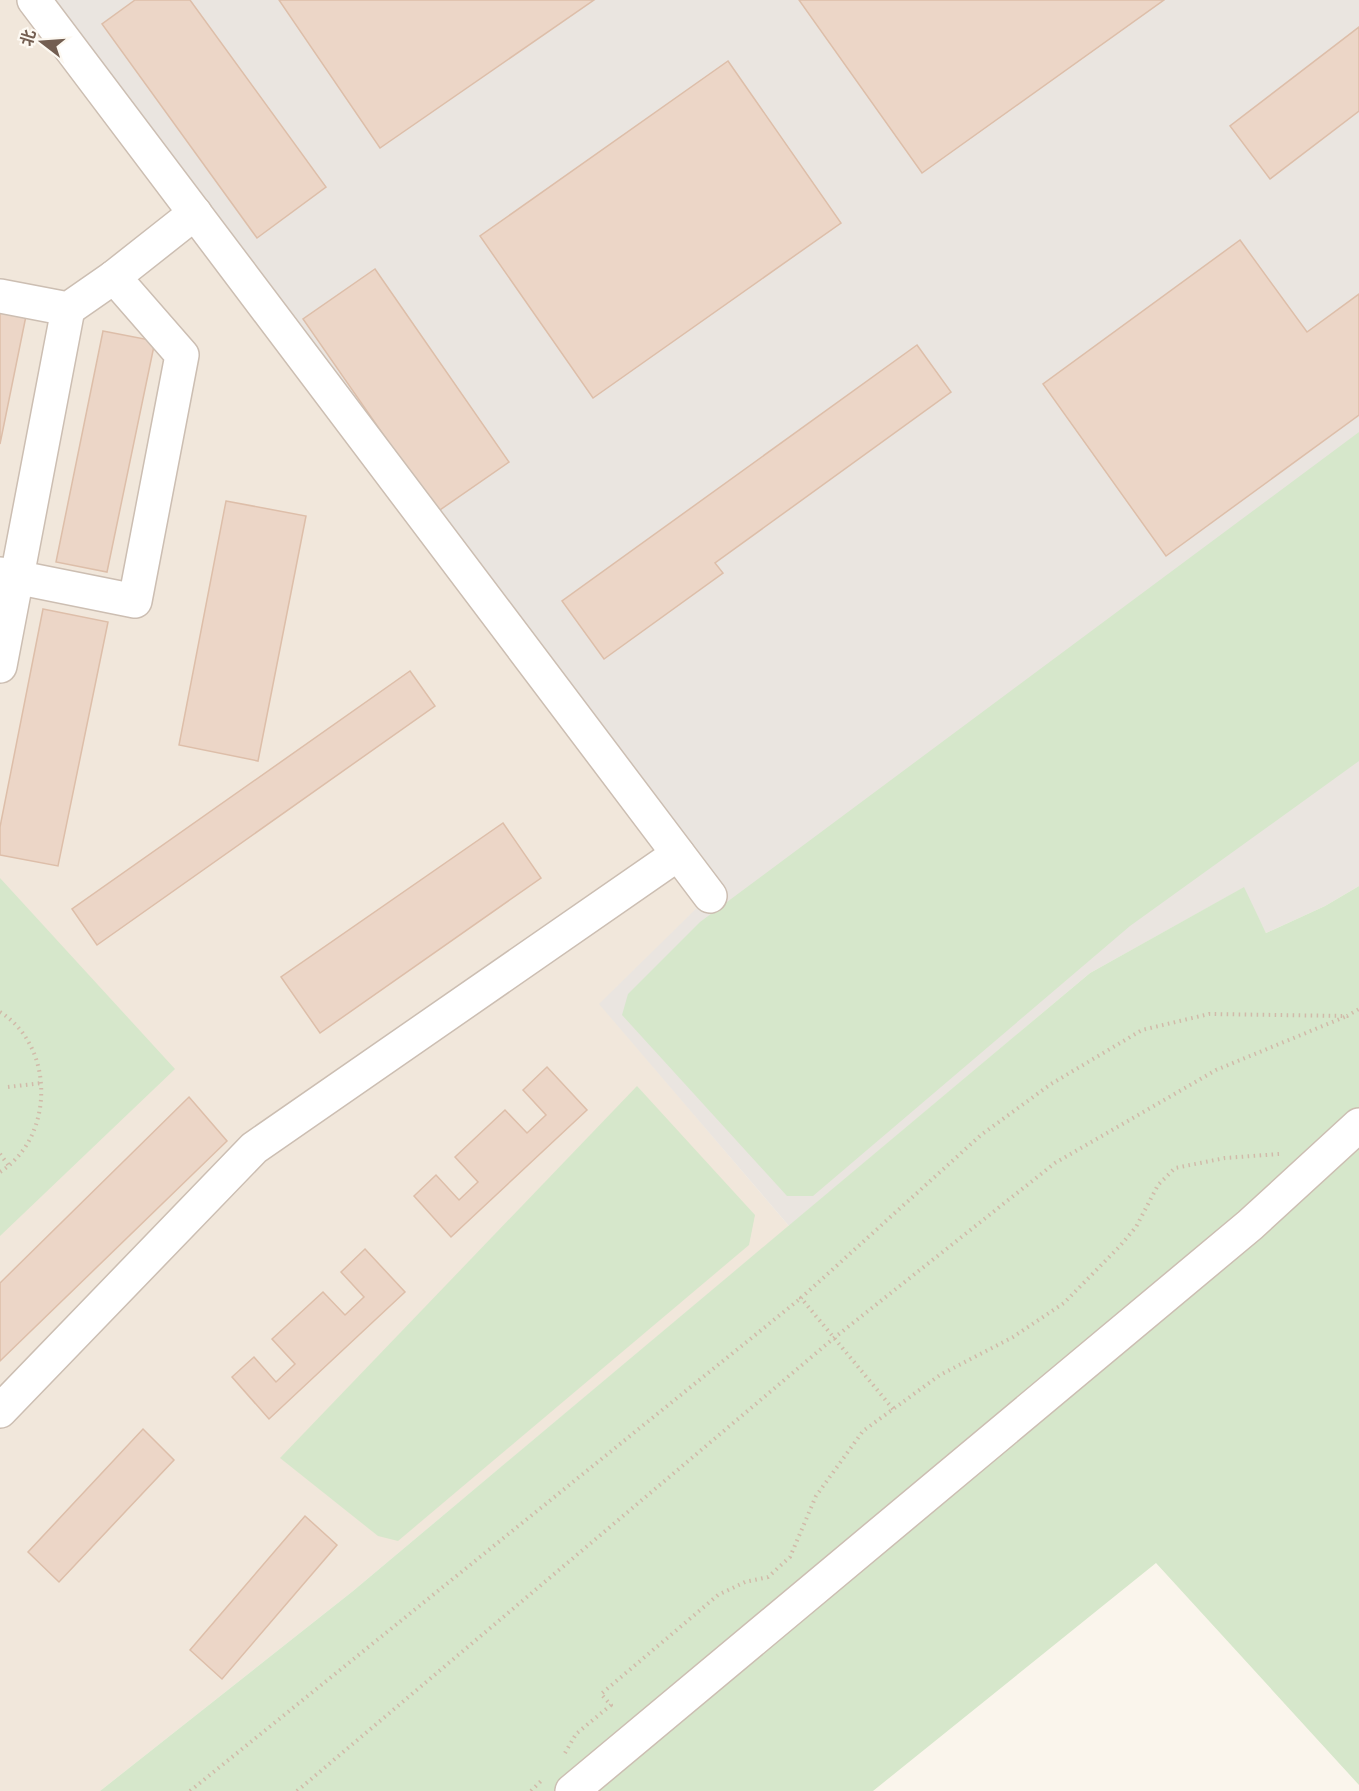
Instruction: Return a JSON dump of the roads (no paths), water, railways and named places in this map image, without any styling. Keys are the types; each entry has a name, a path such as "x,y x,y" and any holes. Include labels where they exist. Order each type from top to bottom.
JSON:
{"street":[{"path":"34,0 710,896"},
{"path":"0,666 8,576 68,309 114,277 195,213"},
{"path":"8,576 135,600 182,355 114,277"},
{"path":"0,296 68,309"},
{"path":"0,1412 254,1148 678,854"},
{"path":"559,1784 1250,1225 1359,1125"}]}
